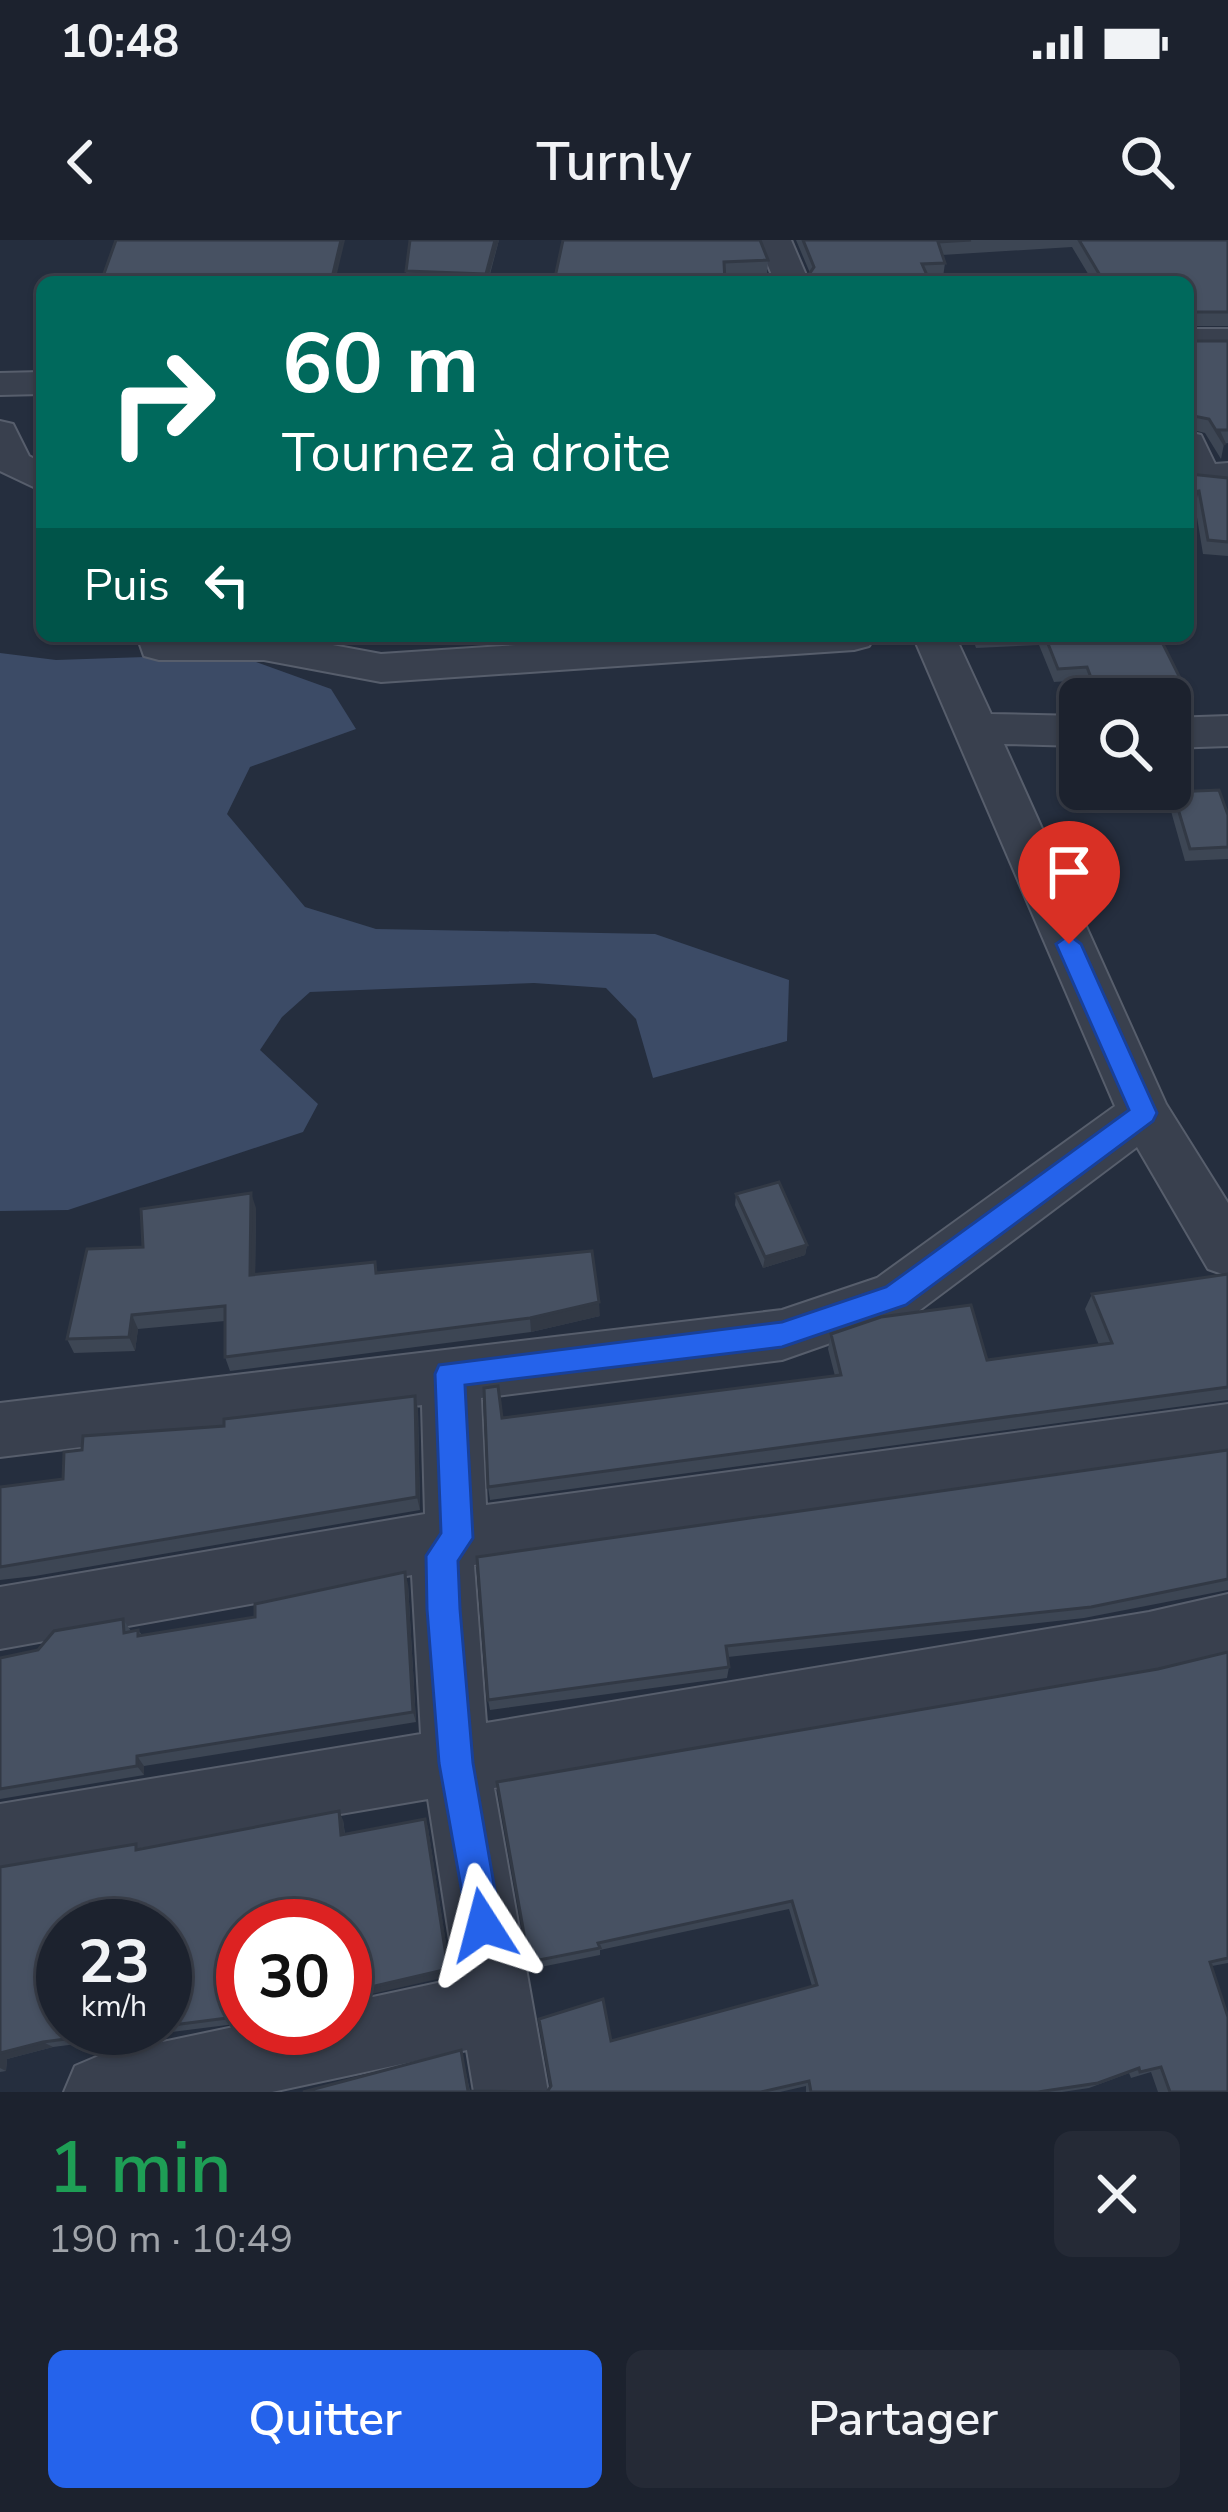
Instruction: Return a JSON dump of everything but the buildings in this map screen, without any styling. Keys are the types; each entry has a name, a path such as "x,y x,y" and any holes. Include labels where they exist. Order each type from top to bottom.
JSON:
{"street":[{"path":"774,240 789,276"},
{"path":"1194,340 1228,340"},
{"path":"0,383 36,383"},
{"path":"0,432 13,463 36,495"},
{"path":"1194,458 1201,476 1228,476"},
{"path":"159,642 159,646 264,646 381,668 765,642"},
{"path":"937,642 1144,1113 1228,1252"},
{"path":"974,729 1059,731"},
{"path":"1191,732 1228,731"},
{"path":"0,1430 782,1335 896,1296 1144,1113"},
{"path":"450,1374 457,1538 442,1556 441,1570 456,1763 512,2092"},
{"path":"0,1618 457,1538 1228,1431"},
{"path":"0,1838 1149,1644 1228,1625"},
{"path":"101,2092 496,2007"}],"water":[{"path":"0,653 56,660 234,654 331,689 356,729 250,767 227,814 305,907 376,929 655,934 789,980 787,1041 653,1078 636,1019 606,988 534,983 310,992 282,1017 260,1050 318,1104 303,1132 68,1210 0,1211"}],"route":[{"path":"483,1925 456,1763 443,1609 442,1556 457,1538 450,1374 782,1335 896,1296 1144,1113 1069,944"}]}
